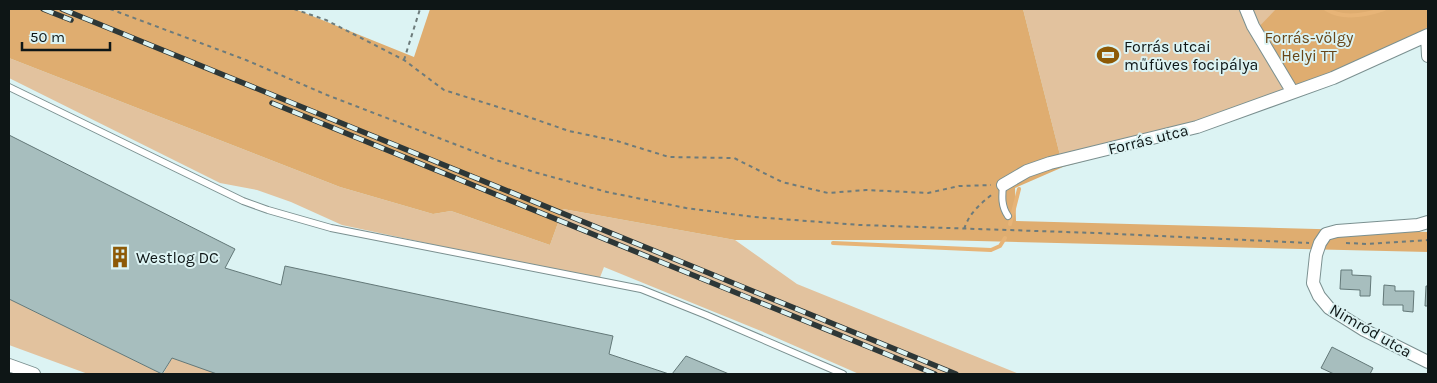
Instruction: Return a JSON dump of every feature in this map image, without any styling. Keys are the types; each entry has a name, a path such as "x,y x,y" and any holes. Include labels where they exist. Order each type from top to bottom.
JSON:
{"street":[{"path":"1248,11 1253,26 1292,92"},
{"path":"1428,36 1428,56"},
{"name":"Forrás utca","path":"1003,185 1027,171 1050,163 1197,127 1333,78 1428,36"},
{"name":"Nimród utca","path":"1428,222 1418,225 1337,231 1326,234 1320,243 1316,255 1313,283 1319,296 1329,308 1364,330 1428,361"},
{"path":"9,365 34,374"}],"lane":[{"path":"9,87 243,201 268,210 331,228 641,290 706,314 843,374"},
{"path":"1003,185 1004,211 1008,216"}],"path":[{"path":"110,9 246,60 327,95 496,160 607,192 686,208 754,217 964,229 1259,241"},
{"path":"294,9 326,20 404,60 444,90 569,131 617,141 670,157 734,158 782,182 828,193 866,190 928,193 959,186 1003,185"},
{"path":"404,60 420,9"},
{"path":"964,229 968,217 1003,185"}],"green space":[{"path":"9,9 295,9 414,57 430,9 1023,9 1063,167 1015,188 1016,221 1428,232 1428,252 937,240 735,240 563,209 550,245 451,211 433,214 340,187 9,58"},
{"path":"1023,9 1428,9 1428,35 1296,97 1217,126 1063,167"},
{"name":"Forrás-völgy Helyi TT","path":"1276,9 1428,9 1428,27 1296,97 1251,35"},
{"path":"9,58 340,187 433,214 451,211 550,245 563,209 735,240 797,284 1019,374 859,374 761,331 604,267 599,280 342,225 291,202 257,190 220,183 9,78"},
{"path":"9,299 162,374 88,374 9,345"},
{"path":"172,358 225,374 163,374"}],"building":[{"name":"Westlog DC","path":"9,135 235,249 225,268 281,285 285,266 613,336 609,354 669,374 217,374 172,358 162,374 9,299"},
{"path":"1341,270 1352,270 1352,275 1371,276 1370,296 1360,296 1360,290 1340,289"},
{"path":"1384,285 1395,286 1395,291 1414,291 1413,312 1403,311 1403,305 1383,305"},
{"path":"1426,286 1428,286 1428,306 1425,306"},
{"path":"1332,347 1373,368 1370,374 1334,374 1321,368"},
{"path":"686,356 729,374 672,374"}],"waterway":[{"path":"1326,9 1347,15 1362,15 1384,9"},
{"path":"1010,224 1019,189"},
{"path":"833,243 991,250 1000,246 1005,238"}],"railway":[{"path":"43,9 71,20"},
{"path":"62,9 956,374"},
{"path":"272,103 935,374"}],"place":[{"name":"Forrás utcai műfüves focipálya","path":"1108,55"},
{"name":"Westlog DC","path":"120,257"}]}
